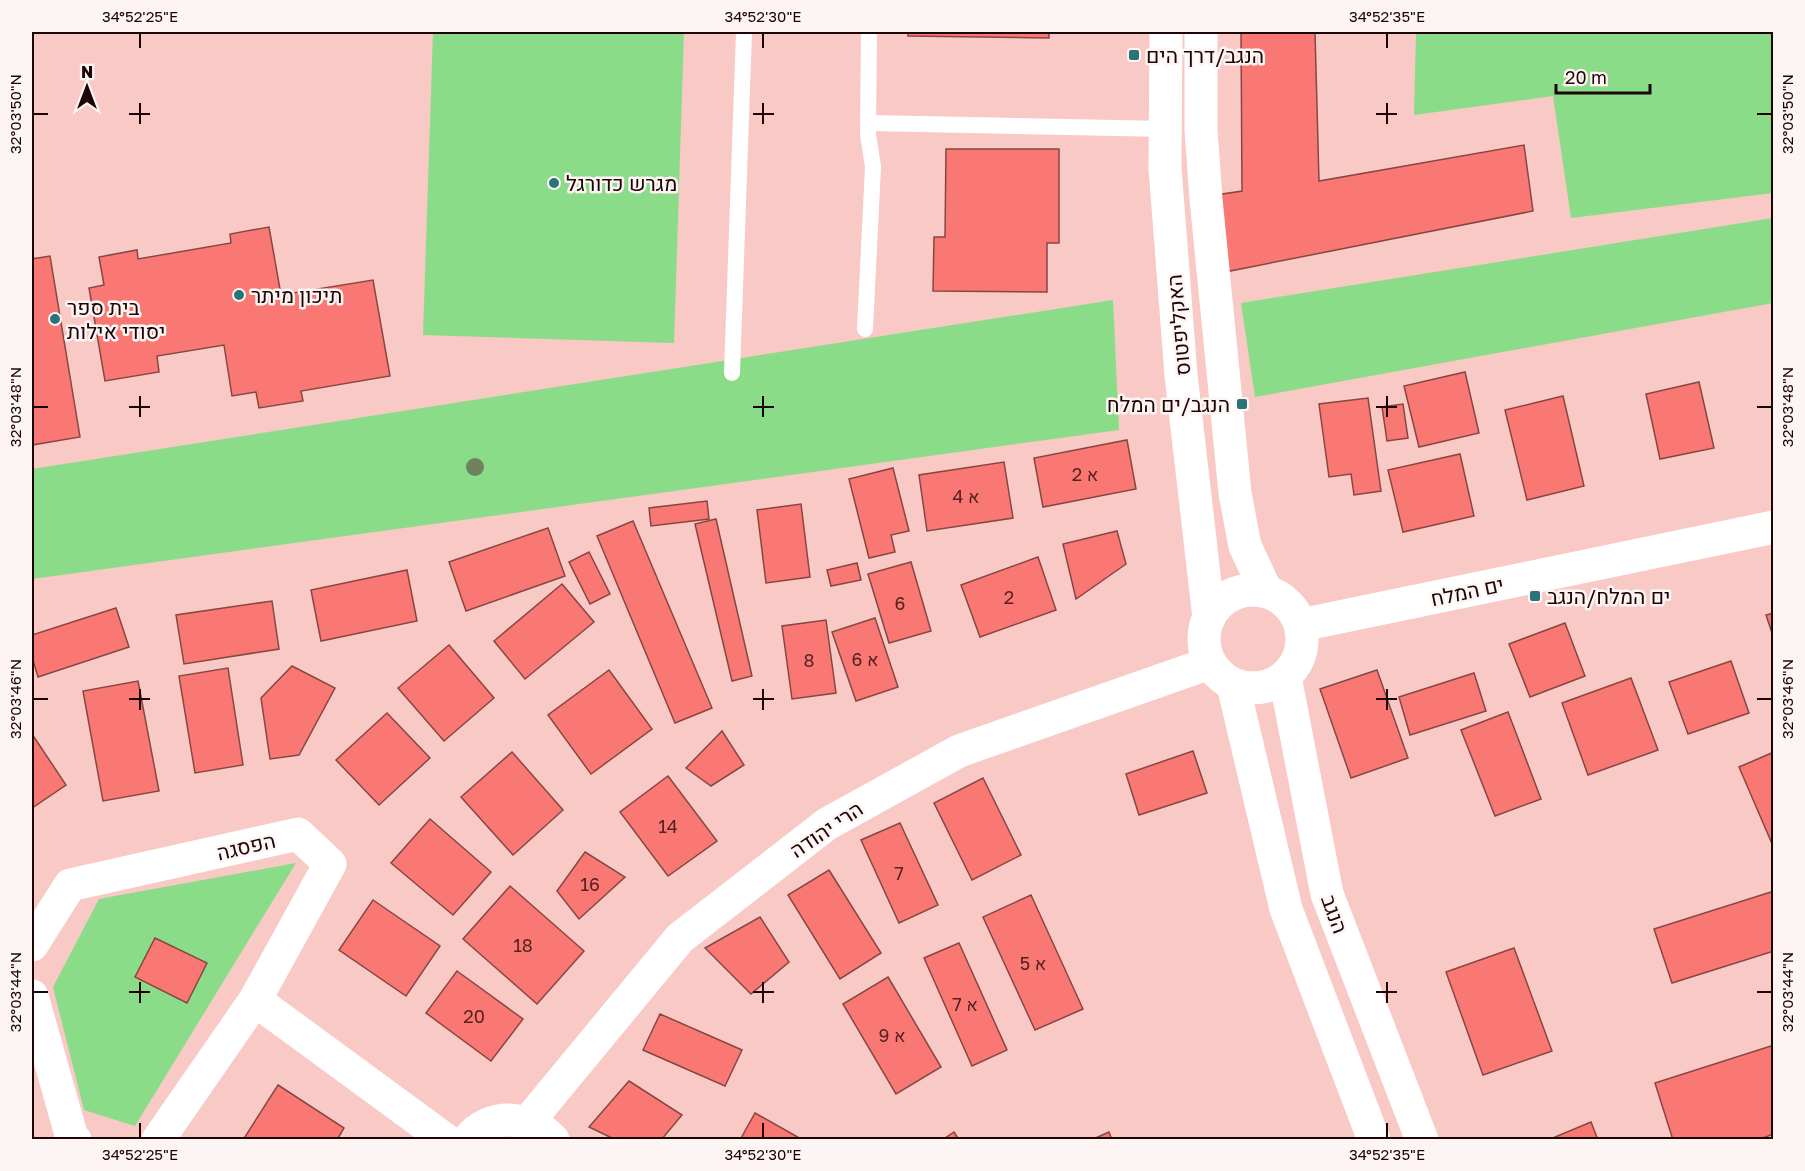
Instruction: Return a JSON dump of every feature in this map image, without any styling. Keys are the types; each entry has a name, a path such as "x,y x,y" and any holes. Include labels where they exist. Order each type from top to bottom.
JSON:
{"street":[{"name":"האקליפטוס","path":"1166,32 1165,168 1181,375 1209,618"},
{"name":"האקליפטוס","path":"1202,32 1202,130 1206,188 1235,493 1245,546 1266,591"},
{"name":"ים המלח","path":"1301,625 1773,527"},
{"path":"1249,590 1266,591 1281,598 1293,610 1301,625 1303,641 1300,658 1291,672 1279,682 1264,688 1249,689 1221,674 1204,649 1204,633 1209,618 1218,604 1232,594 1249,590"},
{"name":"הרי יהודה","path":"540,1131 680,938 827,824 958,751 1221,674"},
{"name":"הנגב","path":"1221,674 1286,909 1374,1140"},
{"name":"הנגב","path":"1284,677 1327,894 1422,1140"},
{"name":"הפסגה","path":"32,945 70,885 298,834 330,864 255,1000 158,1140"},
{"path":"32,996 72,1138 75,1140"},
{"path":"255,1000 446,1140"},
{"path":"468,1140 472,1134 489,1123 508,1119 540,1131"}],"lane":[{"path":"732,373 744,32"},
{"path":"865,329 873,167 868,134 869,32"},
{"path":"869,123 1165,129"}],"green space":[{"name":"מגרש כדורגל","path":"433,32 684,32 674,343 423,335"},
{"path":"1416,32 1773,32 1773,193 1571,218 1553,96 1414,115"},
{"path":"1773,218 1773,303 1255,397 1241,303"},
{"path":"1113,300 1119,430 32,579 32,469"},
{"path":"296,863 135,1126 84,1110 53,987 99,899"}],"building":[{"path":"908,32 1049,32 1049,38 908,36"},
{"path":"1241,32 1315,32 1319,181 1524,145 1533,211 1225,272 1216,195 1242,191"},
{"path":"946,149 1059,149 1059,243 1047,243 1047,292 933,291 934,237 945,237"},
{"path":"269,227 281,295 373,280 390,376 301,391 303,401 259,408 256,392 232,396 224,345 157,356 159,372 105,381 89,288 104,285 99,257 137,250 138,259 231,243 230,234"},
{"path":"50,256 80,437 32,445 32,259"},
{"path":"1465,372 1479,433 1419,447 1404,386"},
{"path":"1699,382 1714,448 1660,459 1646,394"},
{"path":"1563,396 1584,486 1527,500 1505,410"},
{"path":"1368,398 1381,491 1354,495 1351,474 1329,477 1319,404"},
{"path":"1403,404 1408,438 1387,441 1382,407"},
{"path":"1127,440 1136,489 1043,507 1034,458"},
{"path":"1460,454 1474,516 1403,532 1388,470"},
{"path":"1004,462 1013,518 927,531 919,475"},
{"path":"893,468 909,531 891,535 895,552 869,558 849,479"},
{"path":"707,501 709,519 651,526 649,508"},
{"path":"801,504 810,577 766,583 757,510"},
{"path":"716,519 752,676 732,681 695,524"},
{"path":"633,521 712,708 675,723 597,536"},
{"path":"548,528 565,576 466,611 449,562"},
{"path":"1117,531 1126,564 1076,599 1063,544"},
{"path":"589,552 610,594 590,604 569,562"},
{"path":"1038,557 1056,610 980,637 961,585"},
{"path":"911,562 931,631 889,643 868,574"},
{"path":"857,563 861,580 831,586 827,570"},
{"path":"407,570 417,621 321,641 311,590"},
{"path":"562,584 594,622 525,679 494,641"},
{"path":"272,601 279,649 184,664 176,615"},
{"path":"116,608 129,647 38,677 32,657 32,635"},
{"path":"1774,613 1774,639 1766,615"},
{"path":"875,618 898,687 856,701 832,632"},
{"path":"826,620 836,693 792,699 782,626"},
{"path":"1565,623 1585,676 1530,697 1509,644"},
{"path":"449,645 494,698 444,741 398,688"},
{"path":"1731,661 1749,713 1688,734 1669,682"},
{"path":"292,666 335,688 299,755 270,759 261,698"},
{"path":"228,668 243,765 195,773 179,676"},
{"path":"609,670 652,729 591,774 548,715"},
{"path":"1377,670 1408,758 1351,778 1320,689"},
{"path":"1474,673 1486,711 1410,735 1399,697"},
{"path":"1631,678 1658,750 1588,775 1562,703"},
{"path":"138,681 159,791 103,801 83,691"},
{"path":"1508,712 1541,799 1495,816 1461,730"},
{"path":"387,713 430,758 379,805 336,760"},
{"path":"722,731 744,765 711,786 686,768"},
{"path":"32,734 66,785 32,808"},
{"path":"1193,751 1207,793 1139,815 1126,774"},
{"path":"512,752 563,810 513,855 461,797"},
{"path":"1774,752 1774,846 1773,846 1739,767"},
{"path":"668,776 717,841 668,876 620,812"},
{"path":"983,778 1021,855 972,880 934,803"},
{"path":"430,819 491,872 453,915 391,863"},
{"path":"900,823 938,905 899,923 861,840"},
{"path":"585,852 625,877 579,919 557,891"},
{"path":"829,870 881,953 840,979 788,895"},
{"path":"510,886 584,951 537,1004 463,939"},
{"path":"1774,891 1774,951 1672,983 1654,929"},
{"path":"1031,895 1083,1009 1035,1030 983,917"},
{"path":"373,900 440,946 406,996 339,950"},
{"path":"760,917 789,962 751,994 705,948"},
{"path":"155,938 207,963 187,1003 135,977"},
{"path":"959,943 1007,1050 972,1066 924,958"},
{"path":"1514,948 1552,1051 1483,1075 1446,972"},
{"path":"457,971 523,1019 491,1061 426,1013"},
{"path":"888,977 941,1067 896,1094 843,1004"},
{"path":"660,1014 742,1050 725,1086 643,1050"},
{"path":"1774,1045 1774,1134 1757,1140 1673,1140 1655,1083"},
{"path":"629,1081 682,1115 661,1140 616,1140 589,1127"},
{"path":"278,1085 344,1128 337,1140 243,1140"},
{"path":"755,1113 803,1140 740,1140"},
{"path":"1591,1122 1598,1140 1548,1140"},
{"path":"954,1132 959,1140 942,1140"},
{"path":"1109,1132 1112,1140 1091,1140"}],"place":[{"name":"הנגב/דרך הים","path":"1134,55"},
{"name":"מגרש כדורגל","path":"554,183"},
{"name":"תיכון מיתר","path":"239,295"},
{"name":"בית ספר יסודי אילות","path":"55,319"},
{"name":"הנגב/ים המלח","path":"1242,404"},
{"name":"ים המלח/הנגב","path":"1535,596"}]}
